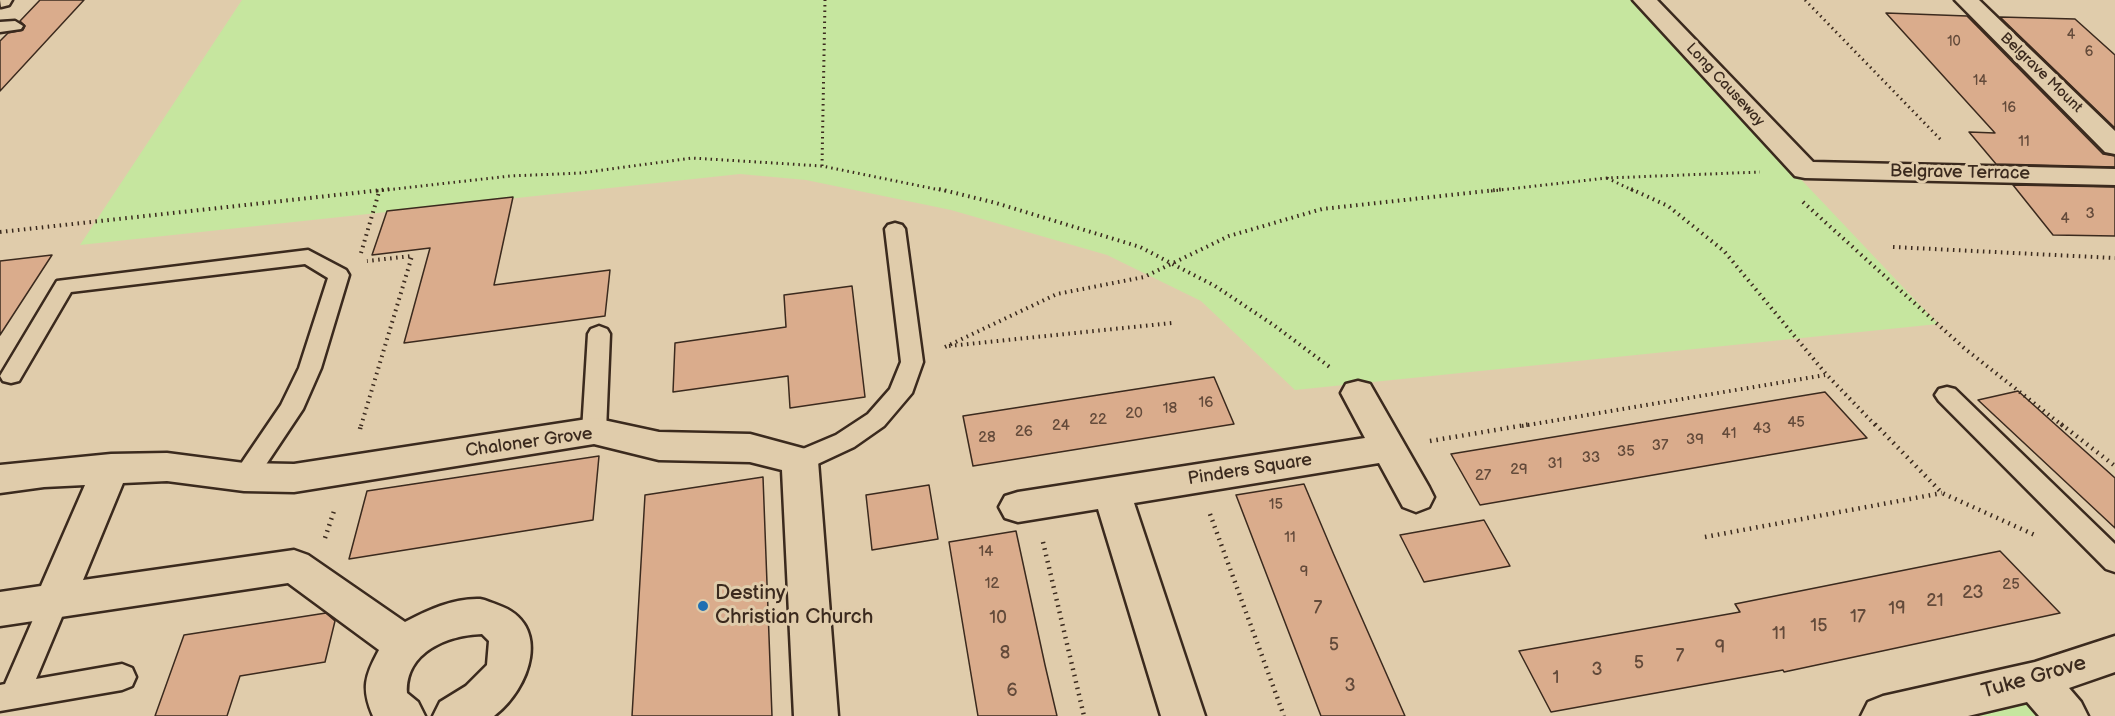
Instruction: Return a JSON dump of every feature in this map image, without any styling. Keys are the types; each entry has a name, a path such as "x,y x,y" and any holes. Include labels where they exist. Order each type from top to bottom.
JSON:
{"street":[{"name":"Long Causeway","path":"1644,0 1805,170"},
{"name":"Belgrave Mount","path":"1966,0 2115,146"},
{"name":"Belgrave Terrace","path":"1805,170 2115,177"},
{"path":"1358,393 1416,497"},
{"name":"Chaloner Grove","path":"0,479 111,468 167,467 244,477 294,478 594,431 658,446 750,448 800,461"},
{"name":"Pinders Square","path":"1026,506 1388,448"},
{"path":"800,461 816,716"},
{"path":"55,600 111,468"},
{"path":"1112,493 1183,716"},
{"path":"0,609 294,566 405,645"},
{"path":"403,716 390,704 385,685 391,665 405,645 426,629 450,619 473,615 493,620 507,631 512,648 508,669 495,690 474,707 454,716"},
{"name":"Tuke Grove","path":"1896,715 2035,681 2115,654"},
{"path":"2035,681 2066,716"}],"lane":[{"path":"800,461 844,441 876,420 900,393 912,362 895,230"},
{"path":"11,375 64,286 308,257 339,275 310,368 291,409 244,477"},
{"path":"594,431 600,334"},
{"path":"1947,395 2115,561"},
{"path":"7,697 55,600"},
{"path":"7,697 122,677"}],"path":[{"path":"822,166 825,0"},
{"path":"1805,0 1974,174"},
{"path":"0,232 510,176 581,173 692,158 822,166 901,180 996,203 1140,247 1215,286 1275,326 1323,360 1358,393"},
{"path":"1173,323 945,347 1057,294 1144,277 1229,236 1322,209 1497,192 1607,178 1805,170"},
{"path":"1805,170 1790,190 1964,348 2115,466"},
{"path":"1607,178 1668,206 1724,251 1826,374 1942,493 2047,540"},
{"path":"294,566 323,542 348,471 412,256 357,262 379,192"},
{"path":"1893,247 2115,258"},
{"path":"1388,448 1826,374"},
{"path":"1197,478 1284,716"},
{"path":"1706,537 1942,493"},
{"path":"1026,506 1084,716"}],"green space":[{"path":"242,0 1631,0 1938,324 1295,390 1201,301 1107,255 951,210 806,180 740,174 80,245"},
{"path":"2035,681 2066,716 1904,716"}],"building":[{"path":"40,0 84,0 0,91 0,41 8,33 23,30 25,26 20,21"},
{"path":"1886,13 1967,16 2103,154 2115,156 2115,167 1996,164 1969,132 1995,133"},
{"path":"2000,17 2075,19 2115,55 2115,128"},
{"path":"2013,185 2115,187 2115,236 2053,235"},
{"path":"513,197 494,285 610,270 605,316 404,343 430,248 372,255 387,211"},
{"path":"52,255 0,335 0,261"},
{"path":"852,286 865,397 790,408 788,376 673,392 675,343 786,327 784,295"},
{"path":"1214,377 1234,424 973,466 963,416"},
{"path":"2018,391 2115,478 2115,528 1978,400"},
{"path":"1825,392 1867,438 1480,505 1451,454"},
{"path":"599,456 593,520 349,559 367,491"},
{"name":"Destiny Christian Church","path":"763,477 772,716 632,716 645,495"},
{"path":"1304,484 1405,716 1321,716 1236,495"},
{"path":"929,485 938,539 872,550 866,495"},
{"path":"1484,520 1510,566 1424,582 1400,535"},
{"path":"1016,531 1057,716 978,716 949,542"},
{"path":"2000,551 2060,613 1784,672 1783,670 1551,712 1519,651 1740,612 1735,604"},
{"path":"326,613 335,621 325,662 240,676 227,716 155,716 184,635"}],"place":[{"name":"Destiny Christian Church","path":"703,606"}]}
